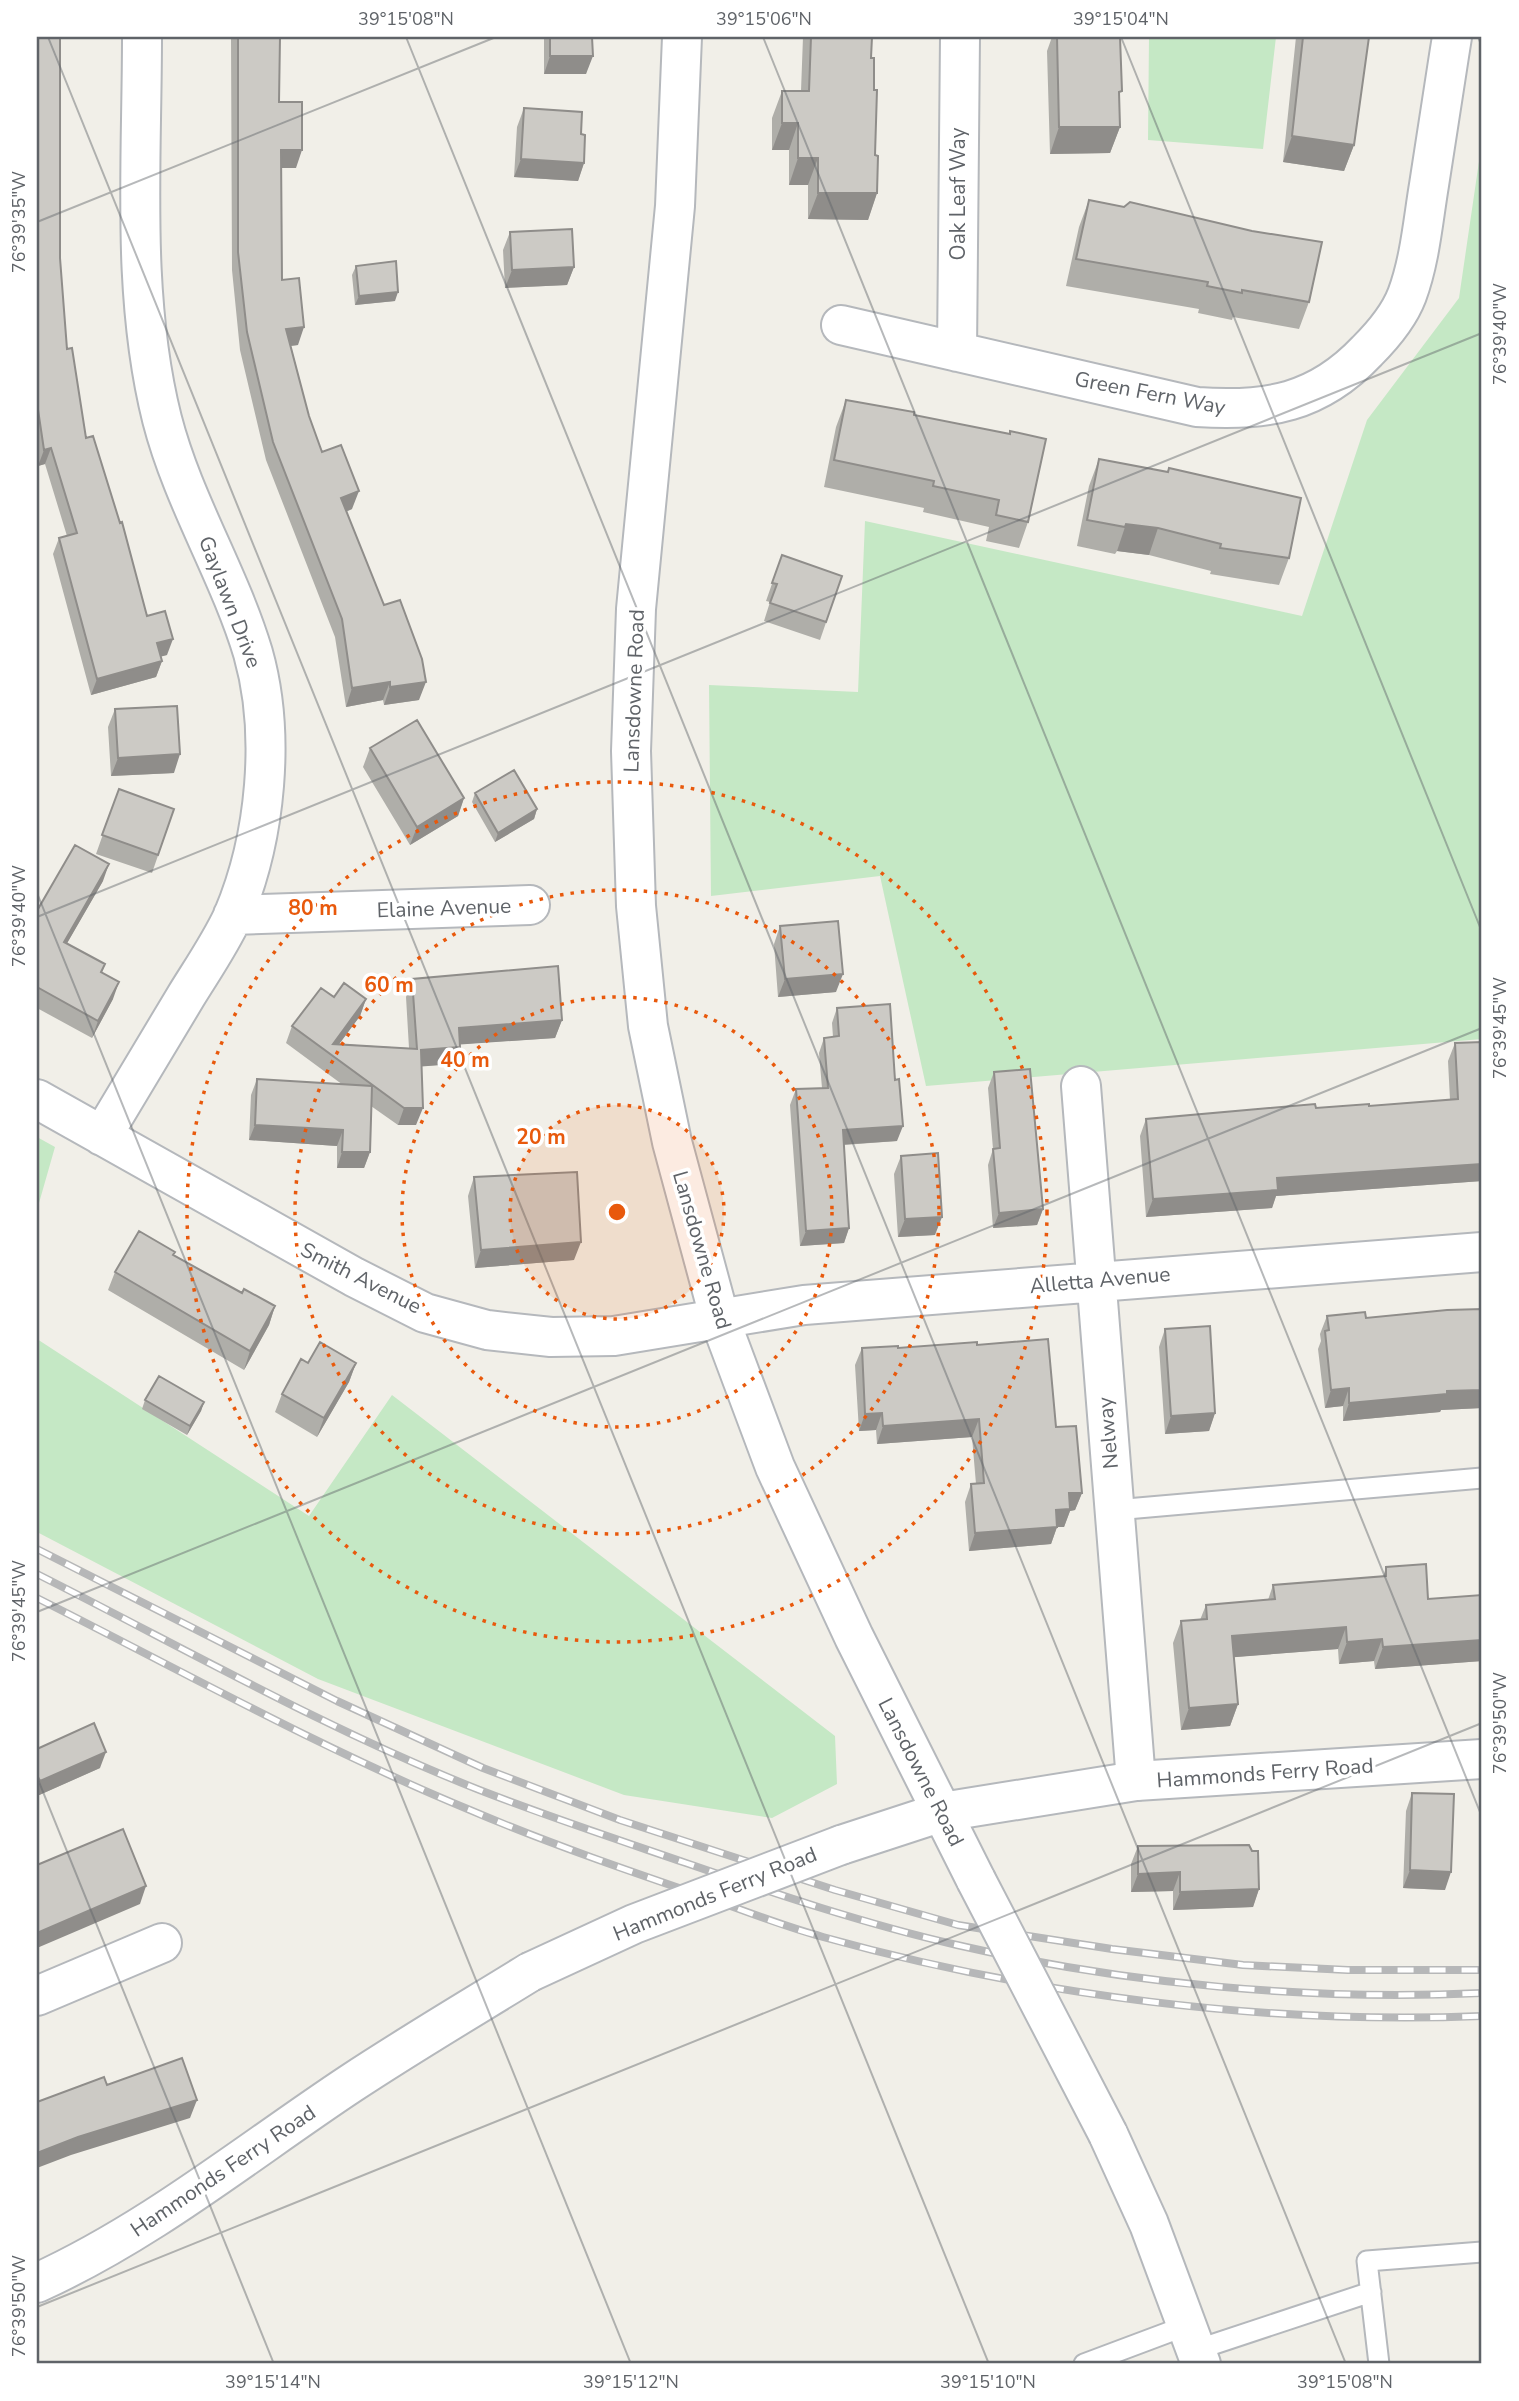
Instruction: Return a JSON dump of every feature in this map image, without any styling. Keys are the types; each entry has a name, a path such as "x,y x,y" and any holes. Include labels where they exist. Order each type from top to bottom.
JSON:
{"street":[{"name":"Gaylawn Drive","path":"102,1136 233,915 260,812 264,764 264,704 253,652 181,478 166,431 149,347 142,270 142,37"},
{"name":"Lansdowne Road","path":"682,37 675,206 636,609 631,764 636,906 648,1026 672,1142 720,1320 775,1467 854,1637 975,1880 1108,2134 1149,2224 1195,2346"},
{"name":"Oak Leaf Way","path":"957,352 960,37"},
{"name":"Green Fern Way","path":"841,326 1197,407 1242,410 1282,403 1319,391 1353,367 1385,333 1406,296 1420,246 1452,37"},
{"name":"Elaine Avenue","path":"233,915 530,905"},
{"name":"Nelway","path":"1081,1086 1136,1781"},
{"name":"Smith Avenue","path":"37,1099 355,1277 425,1312 487,1330 551,1337 614,1336 720,1320"},
{"name":"Alletta Avenue","path":"720,1320 804,1305 1096,1280 1482,1252"},
{"name":"Hammonds Ferry Road","path":"37,2283 88,2259 169,2211 349,2085 530,1972 634,1924 841,1845 942,1812 1136,1781 1482,1759"},
{"path":"37,1996 162,1943"}],"lane":[{"path":"1115,1510 1482,1478"},
{"path":"1379,2364 1367,2261 1482,2252"},
{"path":"1084,2364 1195,2346 1371,2292"}],"green space":[{"path":"1149,37 1276,37 1263,149 1148,140"},
{"path":"1482,141 1482,1039 926,1086 880,876 711,896 709,685 858,692 865,521 1302,616 1367,420 1459,298"},
{"path":"37,1137 55,1147 37,1210"},
{"path":"37,1339 309,1516 392,1395 835,1736 837,1784 772,1818 624,1795 318,1679 37,1532"}],"building":[{"path":"37,37 60,37 60,258 67,349 72,348 86,438 93,436 120,523 122,522 147,616 165,611 173,639 157,643 162,661 97,679 59,538 77,533 51,448 44,450 37,403"},
{"path":"238,37 280,37 279,102 302,102 302,150 281,150 282,280 299,278 304,327 286,329 309,416 322,452 341,445 359,491 341,498 384,605 400,600 422,659 426,682 390,687 390,682 352,688 342,619 273,442 247,332 238,252"},
{"path":"550,37 592,37 593,56 550,56"},
{"path":"811,37 872,37 874,90 877,90 877,193 818,193 818,158 798,158 798,123 782,123 782,91 809,91"},
{"path":"1057,37 1120,37 1120,127 1059,127"},
{"path":"1303,37 1369,37 1354,145 1292,136"},
{"path":"524,108 582,112 584,163 521,159"},
{"path":"1089,200 1124,207 1130,202 1252,231 1322,242 1309,302 1242,290 1242,293 1207,286 1208,282 1076,259"},
{"path":"572,229 574,267 512,270 510,232"},
{"path":"396,261 398,292 359,296 356,266"},
{"path":"846,400 1046,439 1028,522 996,515 999,500 933,486 934,481 834,460"},
{"path":"1099,459 1168,472 1169,468 1301,498 1289,558 1220,548 1221,544 1158,528 1126,524 1125,527 1087,520"},
{"path":"782,555 842,576 826,622 770,603 777,584 772,583"},
{"path":"177,706 180,754 118,758 115,709"},
{"path":"417,720 464,798 417,827 370,748"},
{"path":"514,770 537,809 498,833 475,793"},
{"path":"119,789 174,809 158,855 102,835"},
{"path":"75,845 109,864 64,942 105,964 101,972 119,982 98,1021 37,987 37,908"},
{"path":"838,921 843,974 785,979 780,926"},
{"path":"558,966 562,1020 459,1028 460,1047 421,1050 423,1108 404,1108 292,1026 321,988 334,997 344,983 366,999 333,1044 417,1049 412,979"},
{"path":"890,1004 895,1080 899,1079 903,1126 843,1130 849,1228 806,1231 796,1089 828,1088 824,1038 839,1036 837,1008"},
{"path":"1482,1042 1482,1164 1277,1178 1278,1190 1153,1199 1146,1119 1315,1104 1316,1108 1458,1099 1455,1043"},
{"path":"1030,1069 1043,1209 999,1213 993,1149 1000,1148 994,1072"},
{"path":"257,1079 372,1086 370,1152 342,1152 343,1130 255,1125"},
{"path":"938,1153 942,1217 905,1219 901,1156"},
{"path":"577,1172 581,1242 481,1250 474,1177"},
{"path":"139,1231 175,1252 173,1255 242,1293 244,1289 275,1306 250,1351 115,1272"},
{"path":"1482,1309 1482,1390 1447,1391 1447,1394 1349,1403 1349,1388 1331,1390 1325,1331 1329,1330 1327,1316 1365,1312 1366,1318"},
{"path":"1210,1326 1215,1413 1171,1416 1165,1329"},
{"path":"1048,1339 1056,1427 1076,1426 1082,1493 1069,1493 1070,1509 1056,1510 1057,1527 975,1533 971,1484 984,1483 979,1419 883,1426 882,1413 865,1414 862,1348 977,1342 977,1345"},
{"path":"320,1342 356,1363 324,1418 282,1394 301,1359 308,1363"},
{"path":"159,1376 204,1402 190,1426 145,1400"},
{"path":"1426,1564 1428,1599 1482,1595 1482,1640 1383,1647 1382,1639 1347,1642 1346,1627 1232,1636 1238,1704 1189,1708 1181,1621 1207,1619 1206,1605 1275,1599 1273,1585 1386,1576 1386,1567"},
{"path":"94,1723 106,1752 40,1781 37,1775 37,1749"},
{"path":"1412,1793 1454,1794 1451,1872 1410,1870"},
{"path":"123,1829 146,1886 37,1933 37,1865"},
{"path":"1249,1845 1252,1851 1258,1851 1259,1889 1180,1892 1180,1872 1138,1874 1138,1846"},
{"path":"182,2058 197,2100 78,2137 37,2153 37,2102 104,2077 107,2085"}],"railway":[{"path":"37,1549 337,1701 483,1768 620,1820 835,1890 958,1925 1112,1949 1243,1965 1348,1970 1482,1970"},
{"path":"37,1574 310,1714 421,1766 555,1818 855,1918 923,1937 1021,1959 1218,1987 1351,1994 1482,1993"},
{"path":"37,1598 306,1735 415,1786 561,1846 809,1933 984,1975 1150,2002 1317,2016 1482,2016"}]}
